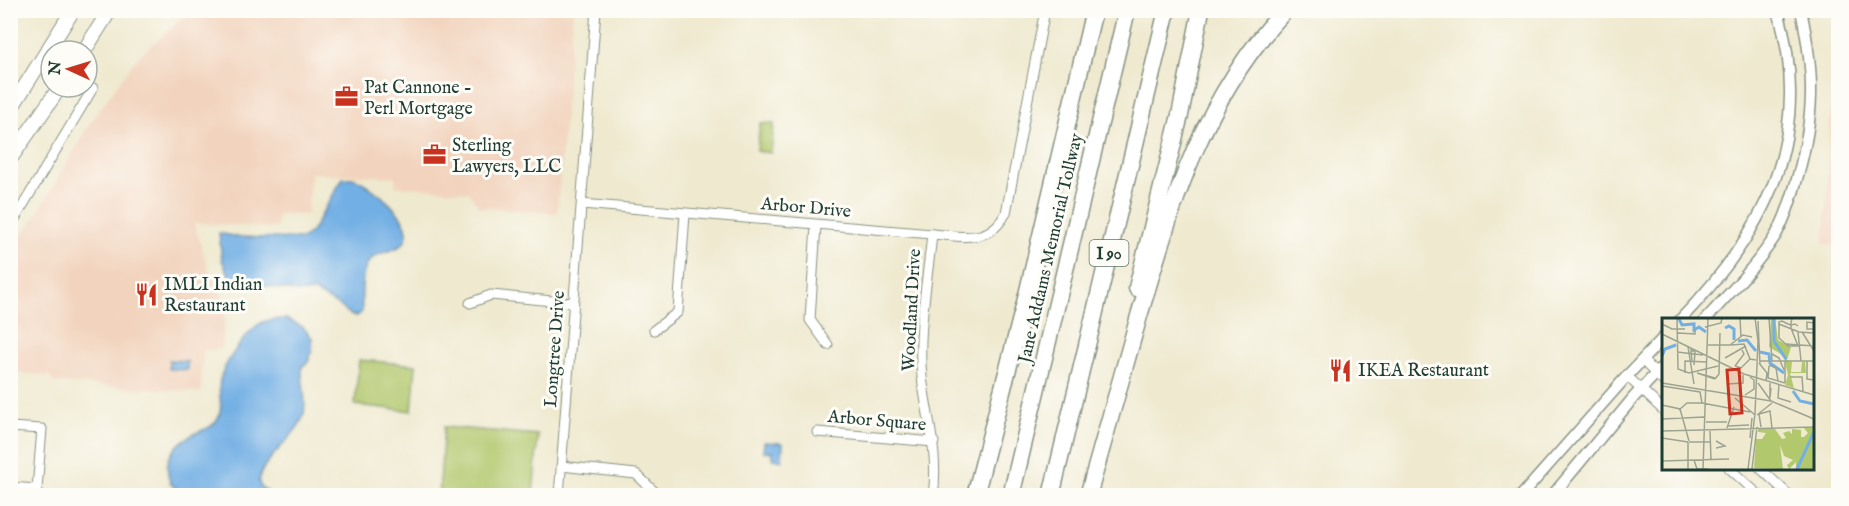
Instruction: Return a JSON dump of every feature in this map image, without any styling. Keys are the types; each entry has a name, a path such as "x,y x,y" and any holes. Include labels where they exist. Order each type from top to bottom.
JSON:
{"highway":[{"path":"975,495 1027,295 1093,10"},
{"name":"Jane Addams Memorial Tollway","path":"1011,491 1127,10"},
{"name":"I 90","path":"1051,495 1167,10"},
{"path":"1087,495 1180,115 1201,10"},
{"path":"1087,495 1165,229 1198,140 1220,96 1266,31 1285,10"}],"main road":[{"path":"10,110 73,10"},
{"path":"92,39 110,10"},
{"path":"10,159 52,99"}],"street":[{"path":"582,204 596,10"},
{"name":"Arbor Drive","path":"582,204 932,234 975,237 983,235 996,228 1006,213 1044,10"},
{"path":"1682,318 1705,294 1753,229 1779,172 1789,111 1790,80 1784,30 1778,10"},
{"path":"1707,318 1760,258 1788,210 1806,146 1812,109 1811,69 1801,10"},
{"path":"10,227 86,99"},
{"name":"Longtree Drive","path":"559,495 582,204"},
{"path":"654,330 678,312 686,214"},
{"path":"816,225 810,320 828,345"},
{"name":"Woodland Drive","path":"932,234 924,310 922,375 934,442 936,478 933,495"},
{"path":"470,303 491,295 573,303"},
{"path":"1521,495 1627,375 1662,339"},
{"path":"1552,495 1641,389 1661,373 1642,360"},
{"path":"1627,375 1662,409"},
{"path":"10,428 42,429 37,489 10,487"},
{"name":"Arbor Square","path":"817,432 934,442"},
{"path":"561,466 636,474 659,495"},
{"path":"1731,470 1760,495"},
{"path":"1762,470 1790,495"}],"shaded area":[{"path":"190,11 573,11 557,213 479,207 469,192 395,186 396,177 311,173 307,215 278,214 276,228 194,223 210,273 226,303 222,348 203,351 201,392 54,383 50,376 11,372 10,250 36,216 90,123 135,60"},
{"path":"1836,11 1838,11 1838,245 1824,244"}],"green space":[{"path":"760,123 774,124 771,153 757,151"},
{"path":"359,360 416,365 412,411 355,405"},
{"path":"444,427 538,435 533,495 439,495"}],"water":[{"path":"343,178 356,179 381,196 398,213 407,231 403,244 376,255 365,268 362,312 357,316 352,316 340,306 315,292 298,292 230,277 222,260 219,233 237,237 302,239 312,231"},
{"path":"286,319 303,327 312,338 312,351 308,363 302,366 305,405 303,417 261,474 259,484 271,495 218,497 190,494 179,490 172,485 168,475 169,460 184,440 209,427 217,420 221,405 220,380 231,356 257,326 269,320"},
{"path":"169,360 187,361 187,370 169,369"},
{"path":"764,442 783,443 782,460 773,459 773,452 763,451"}],"place":[{"name":"Pat Cannone - Perl Mortgage","path":"346,97"},
{"name":"Sterling Lawyers, LLC","path":"434,155"},
{"name":"IMLI Indian Restaurant","path":"146,294"},
{"name":"IKEA Restaurant","path":"1340,370"}]}
